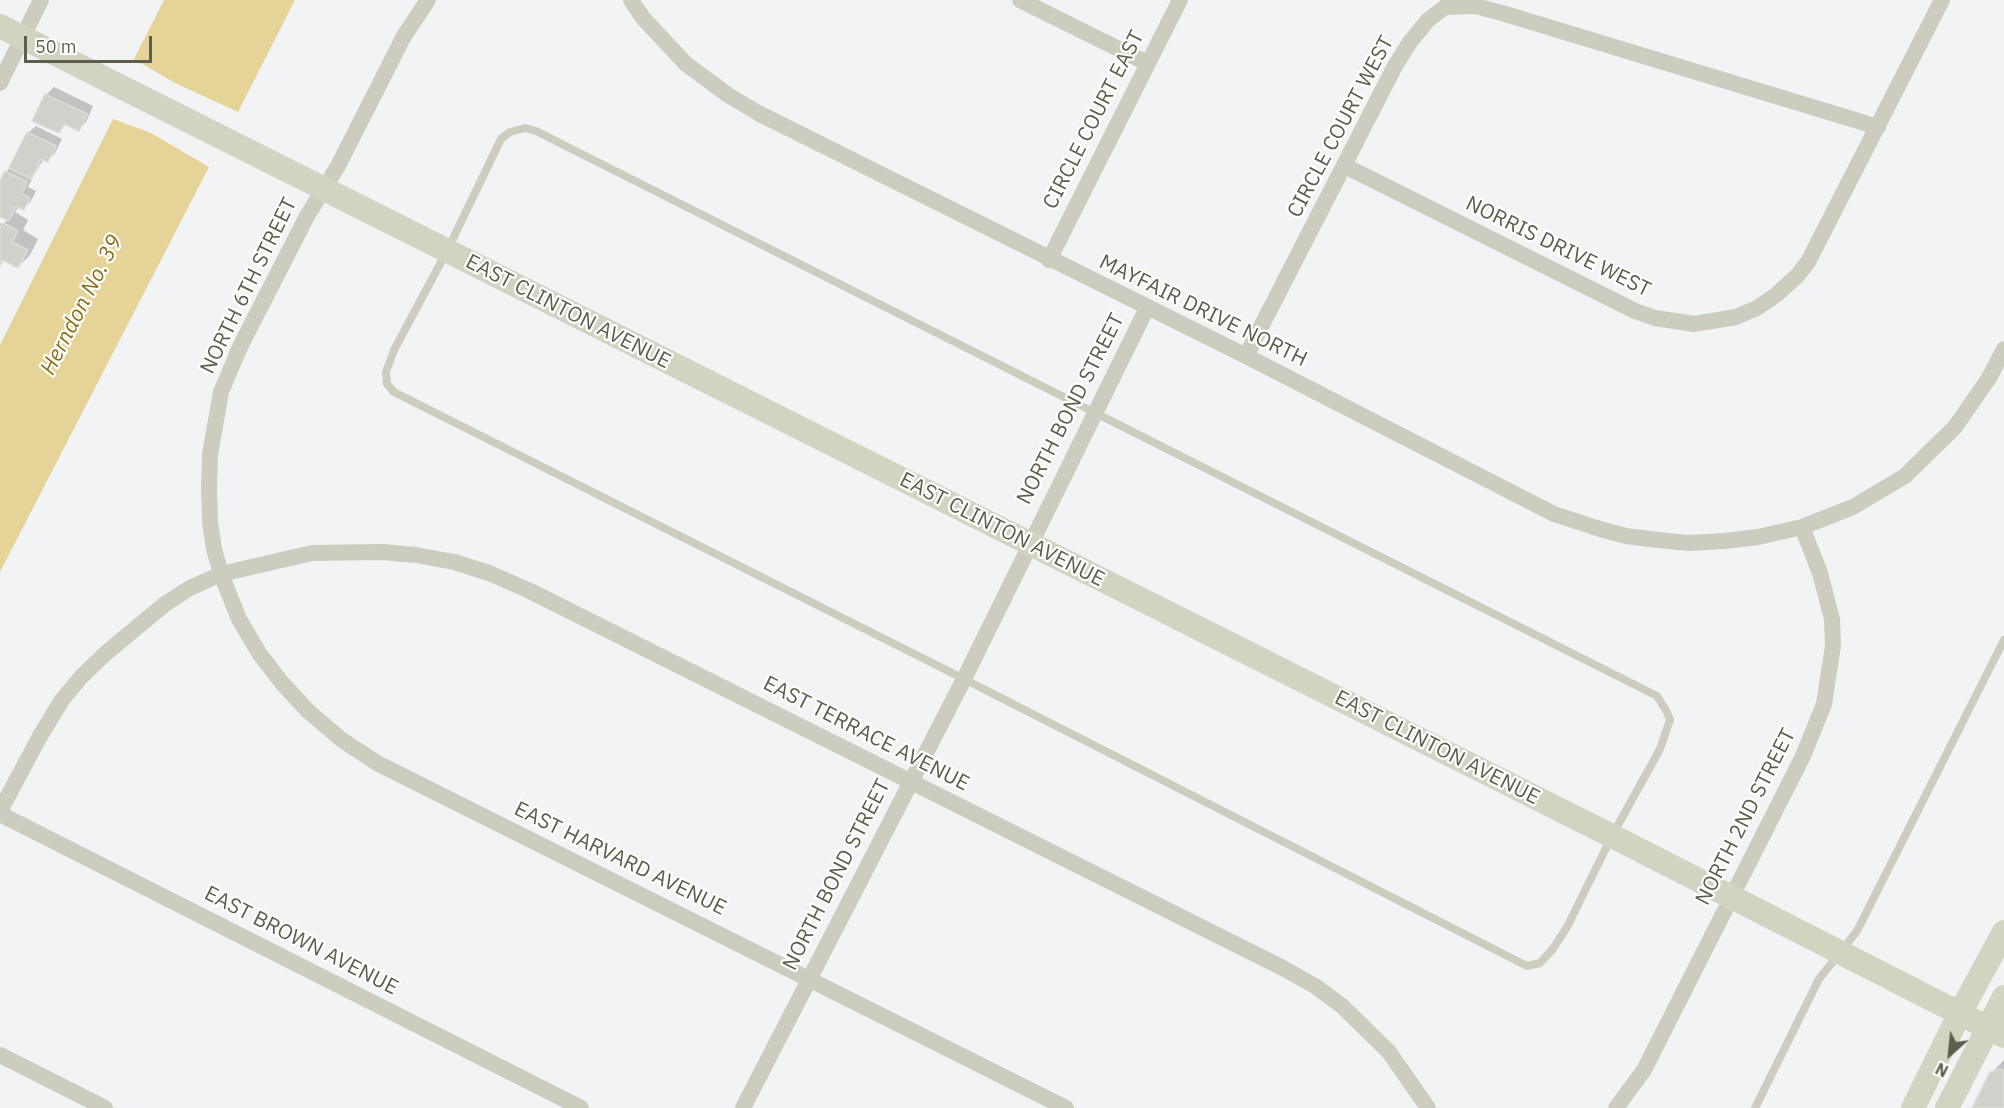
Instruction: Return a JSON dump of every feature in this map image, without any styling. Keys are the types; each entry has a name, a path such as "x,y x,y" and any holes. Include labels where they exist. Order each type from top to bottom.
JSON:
{"main road":[{"name":"EAST CLINTON AVENUE","path":"0,26 1996,1032"},
{"path":"1913,1108 1960,1013 2004,932"},
{"path":"1947,1108 1996,1032 2004,998"}],"street":[{"path":"0,83 41,0"},
{"name":"NORTH 6TH STREET","path":"220,574 210,522 209,489 210,454 222,392 240,347 307,216 338,166 404,36 428,0"},
{"name":"MAYFAIR DRIVE NORTH","path":"631,0 667,46 686,64 728,95 758,113 1245,356 1554,514 1626,536 1688,543 1758,537 1802,528 1853,507 1905,476 1955,427 1989,378 2004,348"},
{"path":"1020,0 1147,63"},
{"name":"CIRCLE COURT EAST","path":"1049,260 1180,0"},
{"name":"NORRIS DRIVE WEST","path":"1345,166 1635,311 1655,318 1694,324 1736,317 1757,308 1776,295 1797,276 1808,262 1942,0"},
{"name":"CIRCLE COURT WEST","path":"1245,356 1395,66 1410,42 1428,20 1444,7 1475,6 1502,13 1878,127"},
{"name":"NORTH BOND STREET","path":"743,1108 964,679 1147,308"},
{"name":"NORTH 2ND STREET","path":"1616,1108 1644,1070 1814,733 1824,704 1833,646 1832,619 1821,573 1802,528"},
{"name":"EAST TERRACE AVENUE","path":"220,574 312,553 382,552 454,562 489,573 528,590 1315,986 1350,1014 1389,1052 1428,1108"},
{"path":"0,812 40,736 62,700 81,676 165,604 190,588 220,574"},
{"name":"EAST HARVARD AVENUE","path":"220,574 239,619 259,653 282,683 308,711 342,740 378,763 1066,1108"},
{"name":"EAST BROWN AVENUE","path":"0,812 581,1108"},
{"path":"0,1055 105,1108"}],"lane":[{"path":"525,128 547,136 1657,696 1670,720 1660,749 1611,836 1567,927 1540,963 1527,966 394,392 387,384 386,372 394,350 447,251 501,138 510,132 525,128"},
{"path":"1755,1108 1819,979 1857,931 2004,640"}],"water":[{"path":"164,0 295,0 238,112 175,83 134,59"},
{"name":"Herndon No. 39","path":"113,119 151,133 209,167 0,572 0,345"}],"building":[{"path":"45,94 87,114 79,131 64,124 59,133 32,121"},
{"path":"27,132 56,146 48,162 41,159 31,179 9,168"},
{"path":"5,171 27,182 22,194 30,198 24,210 16,206 9,221 0,217 0,181"},
{"path":"3,223 18,231 12,242 28,250 18,268 3,260 0,266 0,228"},
{"path":"2000,1069 2004,1071 2004,1108 1972,1108 1990,1072"}]}
